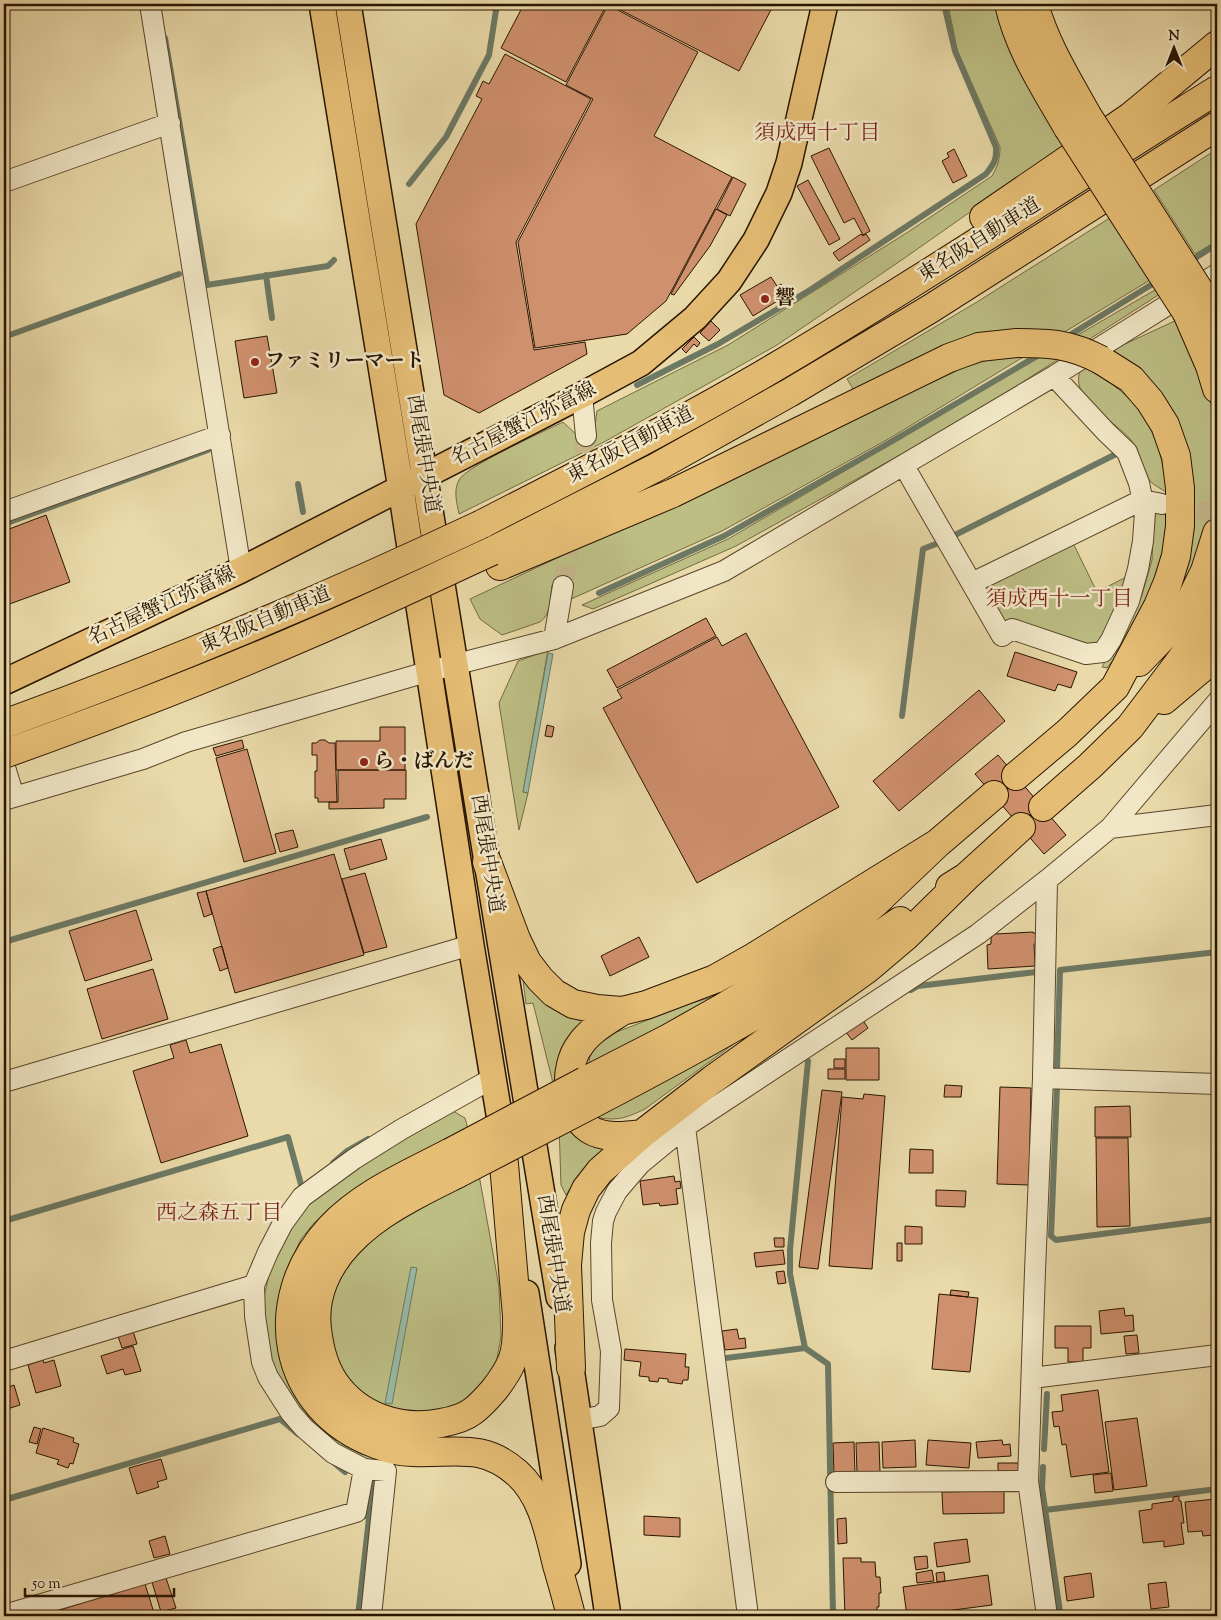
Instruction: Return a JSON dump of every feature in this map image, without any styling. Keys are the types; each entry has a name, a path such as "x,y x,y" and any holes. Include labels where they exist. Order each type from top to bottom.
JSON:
{"highway":[{"path":"1008,4 1032,66 1077,121 1204,313 1210,366 1217,389"},
{"path":"1034,4 1077,121"},
{"path":"776,367 847,311 1130,117 1217,45"},
{"name":"東名阪自動車道","path":"4,724 215,643 390,568 482,524 640,442 776,367 918,280 1217,90"},
{"name":"東名阪自動車道","path":"4,754 124,710 496,558 789,394 930,309 1217,126"},
{"path":"496,558 673,493 949,358 979,348 1017,342 1048,342 1070,346 1101,360 1131,379 1150,401 1165,425 1176,456 1180,488 1180,526 1176,556 1158,606 1116,687"},
{"path":"1016,776 1067,733 1116,687 1183,616 1205,571 1217,534"},
{"path":"1130,727 1186,653 1217,598"},
{"path":"1043,807 1090,766 1130,727 1202,668 1217,650"},
{"path":"572,1616 540,1505 519,1475 506,1464 490,1456 471,1451 413,1452 393,1450 375,1444 360,1436 342,1426 324,1412 301,1378 293,1357 290,1310 294,1288 302,1267 330,1229 346,1212 366,1198 454,1163 589,1093 670,1038 780,973 839,933 874,904 938,843 994,795"},
{"path":"571,1368 567,1264 570,1232 576,1210 586,1189 600,1171 642,1134 712,1080 867,969 906,936 966,876 1021,827"},
{"path":"487,862 516,939 527,962 540,979 554,993 574,1004 597,1009 622,1011 646,1005 715,978 754,957 938,843"},
{"path":"589,1093 674,1062 791,994 966,876"},
{"path":"622,1011 592,1032 580,1045 572,1059 569,1073 569,1088 573,1107 580,1120 590,1130 604,1135 642,1134"},
{"path":"454,1163 410,1198 366,1226 349,1242 334,1260 324,1280 318,1300 316,1321 318,1342 325,1364 334,1382 364,1411 381,1419 405,1425 429,1426 452,1421 472,1412 488,1398 512,1361 517,1339 518,1316 500,1115"}],"main road":[{"name":"西尾張中央道","path":"322,4 500,1115 537,1370 576,1616"},
{"name":"西尾張中央道","path":"348,4 571,1368 608,1616"},
{"name":"名古屋蟹江弥富線","path":"4,682 241,570 582,396 641,363 695,318 729,281 756,240 779,193 789,163 825,4"}],"street":[{"path":"150,4 241,570"},
{"path":"4,182 170,123"},
{"path":"4,764 9,799 143,759 186,742 430,671 554,639 724,571 1054,376 1217,274"},
{"path":"1054,376 1127,452 1139,483 1152,502"},
{"path":"582,396 586,436"},
{"path":"4,512 220,435"},
{"path":"904,466 1002,636 1012,628 1086,654 1103,652 1129,601 1138,569 1143,541 1145,512 1152,502"},
{"path":"972,583 1152,502"},
{"path":"554,639 563,586"},
{"path":"579,1420 600,1416 608,1408 611,1351 602,1300 601,1243 603,1221 617,1191 640,1164 685,1128 978,934 1047,880 1110,828 1217,702"},
{"path":"1110,828 1217,815"},
{"path":"1047,880 1043,1078 1028,1481 1047,1616"},
{"path":"4,1082 472,945"},
{"path":"371,1616 386,1471 364,1470 333,1453 317,1440 291,1413 268,1378 262,1362 255,1316 254,1285 283,1223 302,1197 402,1129 493,1078"},
{"path":"1043,1078 1217,1084"},
{"path":"685,1128 748,1616"},
{"path":"4,1361 254,1285"},
{"path":"1032,1378 1217,1355"},
{"path":"6,1611 356,1512 364,1470"},
{"path":"836,1482 1028,1481"}],"green space":[{"path":"948,4 998,4 1064,146 777,345 604,442 459,514 456,497 457,484 465,474 476,466 563,422 580,438 594,433 597,411 728,345 908,232 992,176 1000,155 1000,147 957,50"},
{"path":"1217,149 1217,241 1195,254 1154,190"},
{"path":"1116,214 1155,277 890,438 722,531 569,600 569,578 552,585 548,611 540,622 502,635 480,619 470,599 914,390 963,368 997,357 1018,330 855,392 847,379 977,302"},
{"path":"1160,287 1163,292 965,419 736,546 593,609 582,605 728,539"},
{"path":"1179,319 1206,384 1213,412 1217,448 1217,478 1207,535 1182,592 1176,590 1192,505 1110,351"},
{"path":"1082,366 1102,377 1119,390 1133,402 1144,417 1159,450 1167,493 1148,478 1131,440 1094,408 1086,398 1080,388 1079,378"},
{"path":"1154,512 1168,514 1165,544 1156,581 1140,625 1107,668 1102,667 1142,595 1152,560"},
{"path":"1071,539 1097,592 1134,573 1124,602 1095,648 1001,623 982,590 985,581"},
{"path":"548,650 523,792 528,793 519,830 499,703 518,661"},
{"path":"523,980 528,981 566,1015 584,1022 568,1038 562,1053 607,1145 579,1174 566,1195 561,1185 559,1124 552,1079 533,1003 526,1004"},
{"path":"715,996 696,1008 589,1064 590,1051 601,1038"},
{"path":"757,1027 645,1109 618,1119 600,1118 597,1114"},
{"path":"448,1108 465,1118 468,1129 344,1199 314,1223 301,1239 282,1287 279,1332 410,1463 368,1463 336,1446 312,1425 277,1378 269,1351 263,1301 274,1254 303,1205"},
{"path":"479,1175 499,1287 501,1336 497,1359 485,1381 469,1399 445,1411 402,1414 364,1397 344,1375 334,1357 327,1318 329,1300 350,1259 378,1234"}],"shaded area":[{"path":"548,653 553,654 528,793 523,792"},
{"path":"411,1267 417,1268 392,1404 385,1403"}],"building":[{"path":"524,4 607,4 566,82 501,48"},
{"path":"609,4 774,4 739,71"},
{"path":"608,5 698,52 654,136 732,177 666,301 627,334 535,348 518,242 593,99 566,85"},
{"path":"505,54 591,99 516,242 534,350 585,342 587,354 479,413 444,395 416,224 482,99 476,96 483,81 489,84"},
{"path":"829,148 870,231 863,235 854,218 844,223 811,156"},
{"path":"954,149 967,176 953,183 942,161 949,157 947,153"},
{"path":"733,177 746,184 730,216 717,209"},
{"path":"808,180 840,239 829,245 797,186"},
{"path":"716,209 727,215 710,246 674,295 671,294"},
{"path":"861,234 863,236 866,234 870,240 839,261 833,253"},
{"path":"771,277 777,286 781,284 785,290 781,293 784,297 753,316 740,295"},
{"path":"711,321 720,330 709,341 700,333"},
{"path":"267,336 277,393 244,398 235,341"},
{"path":"694,337 700,343 697,347 694,344 686,353 682,349"},
{"path":"46,515 70,582 4,606 4,531"},
{"path":"706,618 716,636 617,688 607,670"},
{"path":"746,633 839,807 697,883 603,708 622,698 617,690 717,637 722,646"},
{"path":"1015,652 1077,672 1071,688 1058,684 1055,691 1007,676"},
{"path":"979,690 1005,721 899,811 873,781"},
{"path":"547,725 554,727 552,737 545,736"},
{"path":"380,727 405,727 405,770 336,770 336,741 380,741"},
{"path":"242,740 244,748 216,756 213,748"},
{"path":"320,740 335,743 337,802 318,802 318,798 315,798 317,755 312,755 312,743"},
{"path":"247,749 276,853 244,862 216,758"},
{"path":"998,755 1066,835 1044,854 975,774"},
{"path":"338,770 406,770 406,799 384,799 384,808 329,809 329,802 338,802"},
{"path":"293,830 298,847 280,852 275,834"},
{"path":"381,839 387,859 350,870 344,849"},
{"path":"334,854 364,955 235,993 206,891"},
{"path":"365,873 387,947 364,953 342,879"},
{"path":"206,891 212,914 204,917 197,893"},
{"path":"136,910 152,960 85,981 69,931"},
{"path":"1036,933 1037,944 1034,944 1035,966 988,969 987,945 991,944 991,938 995,934"},
{"path":"639,937 649,957 610,976 601,956"},
{"path":"222,946 228,968 220,971 213,949"},
{"path":"153,969 168,1019 102,1039 87,989"},
{"path":"862,1019 868,1028 852,1040 845,1031"},
{"path":"186,1040 190,1053 221,1044 248,1136 161,1163 133,1071 174,1058 170,1045"},
{"path":"846,1048 879,1048 879,1080 846,1080"},
{"path":"834,1059 845,1059 845,1068 834,1068"},
{"path":"828,1069 845,1069 845,1079 828,1079"},
{"path":"945,1085 962,1086 961,1097 944,1097"},
{"path":"1000,1087 1031,1088 1029,1185 997,1184"},
{"path":"822,1090 842,1092 818,1269 799,1267"},
{"path":"864,1094 885,1096 872,1269 829,1266 842,1097 863,1099"},
{"path":"1130,1106 1131,1137 1095,1137 1095,1107"},
{"path":"1096,1138 1128,1138 1130,1226 1097,1227"},
{"path":"910,1149 933,1150 933,1173 909,1173"},
{"path":"674,1176 675,1182 680,1181 681,1188 676,1189 678,1204 660,1206 659,1203 643,1205 640,1181"},
{"path":"936,1190 966,1191 965,1207 936,1206"},
{"path":"905,1226 922,1227 922,1244 905,1244"},
{"path":"774,1238 784,1238 784,1247 775,1247"},
{"path":"897,1243 902,1243 902,1261 897,1261"},
{"path":"783,1250 785,1264 756,1267 754,1253"},
{"path":"784,1271 786,1283 778,1284 776,1272"},
{"path":"951,1290 969,1292 968,1297 950,1295"},
{"path":"939,1294 978,1298 970,1372 932,1369"},
{"path":"1124,1308 1125,1316 1133,1315 1134,1331 1101,1334 1099,1311"},
{"path":"1055,1326 1091,1326 1091,1348 1083,1348 1083,1362 1068,1362 1068,1348 1055,1348"},
{"path":"737,1329 739,1339 745,1338 746,1348 725,1350 722,1331"},
{"path":"133,1331 137,1344 122,1348 118,1336"},
{"path":"1137,1335 1139,1353 1126,1354 1124,1336"},
{"path":"133,1346 141,1371 125,1375 123,1369 107,1374 101,1356"},
{"path":"625,1349 686,1354 685,1367 689,1367 688,1380 683,1380 682,1384 668,1382 668,1379 659,1378 658,1382 649,1381 649,1377 639,1376 641,1362 624,1360"},
{"path":"43,1360 44,1363 54,1360 61,1386 36,1393 28,1365"},
{"path":"14,1385 20,1405 4,1410 4,1389"},
{"path":"1098,1390 1109,1472 1071,1477 1066,1444 1062,1445 1059,1426 1054,1427 1052,1412 1063,1411 1061,1395"},
{"path":"1137,1418 1147,1486 1114,1490 1105,1422"},
{"path":"34,1427 41,1429 37,1444 29,1442"},
{"path":"43,1428 74,1438 73,1442 79,1444 73,1464 70,1463 68,1468 57,1464 59,1460 36,1453"},
{"path":"915,1440 916,1467 883,1468 882,1442"},
{"path":"928,1440 971,1443 969,1468 926,1465"},
{"path":"1002,1440 1003,1445 1010,1444 1011,1456 978,1458 976,1442"},
{"path":"854,1442 855,1473 834,1474 833,1443"},
{"path":"879,1442 880,1472 857,1473 856,1443"},
{"path":"161,1459 167,1479 157,1482 159,1487 137,1494 129,1468"},
{"path":"998,1463 1019,1463 1019,1471 998,1471"},
{"path":"1111,1473 1113,1491 1095,1493 1093,1475"},
{"path":"1004,1491 1004,1513 943,1514 942,1492"},
{"path":"1179,1496 1184,1523 1181,1523 1184,1544 1164,1547 1164,1541 1143,1543 1139,1511 1152,1509 1152,1504 1173,1501 1173,1497"},
{"path":"1217,1496 1217,1531 1213,1532 1213,1535 1203,1536 1202,1531 1188,1532 1185,1502 1216,1499"},
{"path":"644,1516 680,1518 680,1537 644,1535"},
{"path":"846,1518 847,1543 838,1544 837,1519"},
{"path":"165,1536 170,1554 154,1558 149,1541"},
{"path":"967,1539 970,1562 937,1567 934,1543"},
{"path":"927,1556 928,1568 916,1570 914,1557"},
{"path":"843,1558 861,1558 861,1562 875,1562 876,1577 880,1577 881,1593 879,1593 877,1616 845,1616"},
{"path":"932,1570 934,1581 917,1583 916,1573"},
{"path":"944,1572 945,1581 937,1582 936,1573"},
{"path":"1091,1573 1094,1597 1067,1601 1064,1577"},
{"path":"988,1575 992,1605 907,1616 903,1587"},
{"path":"166,1578 176,1608 161,1612 152,1582"},
{"path":"1166,1582 1169,1607 1151,1609 1148,1584"},
{"path":"145,1584 155,1616 40,1616"}],"waterway":[{"path":"4,9 19,4"},
{"path":"409,184 446,137 489,55 497,4"},
{"path":"637,385 718,344 810,290 986,174 994,161 996,147 955,51 944,4"},
{"path":"165,38 207,285 328,266 334,260"},
{"path":"1189,262 1217,244"},
{"path":"4,337 179,274"},
{"path":"266,275 272,318"},
{"path":"1065,338 1159,280"},
{"path":"599,593 724,536 889,443 1042,353"},
{"path":"4,524 208,450"},
{"path":"953,536 1122,451"},
{"path":"298,484 303,512"},
{"path":"902,716 923,549 941,542"},
{"path":"4,942 427,817"},
{"path":"1057,1070 1060,970 1217,952"},
{"path":"911,990 918,986 1036,972"},
{"path":"805,1348 790,1274 790,1250 808,1061"},
{"path":"1057,1087 1051,1236 1056,1240 1217,1219"},
{"path":"4,1221 288,1137 302,1188 306,1185"},
{"path":"333,1163 347,1151 368,1139"},
{"path":"726,1358 805,1348 828,1364 833,1616"},
{"path":"1044,1449 1047,1394"},
{"path":"4,1500 280,1419 298,1434"},
{"path":"333,1462 345,1472"},
{"path":"1043,1467 1042,1488 1060,1612"},
{"path":"358,1616 373,1483"},
{"path":"1045,1510 1217,1489"},
{"path":"357,1518 369,1515"}],"tunnel":[{"path":"579,483 586,436"},
{"path":"1168,505 1217,514"},
{"path":"563,586 572,526"}],"place":[{"name":"響","path":"765,299"},
{"name":"ファミリーマート","path":"255,362"},
{"name":"ら・ばんだ","path":"364,762"}],"district":[{"name":"須成西十丁目","path":"817,134"},
{"name":"須成西十一丁目","path":"1059,600"},
{"name":"西之森五丁目","path":"219,1214"}]}
